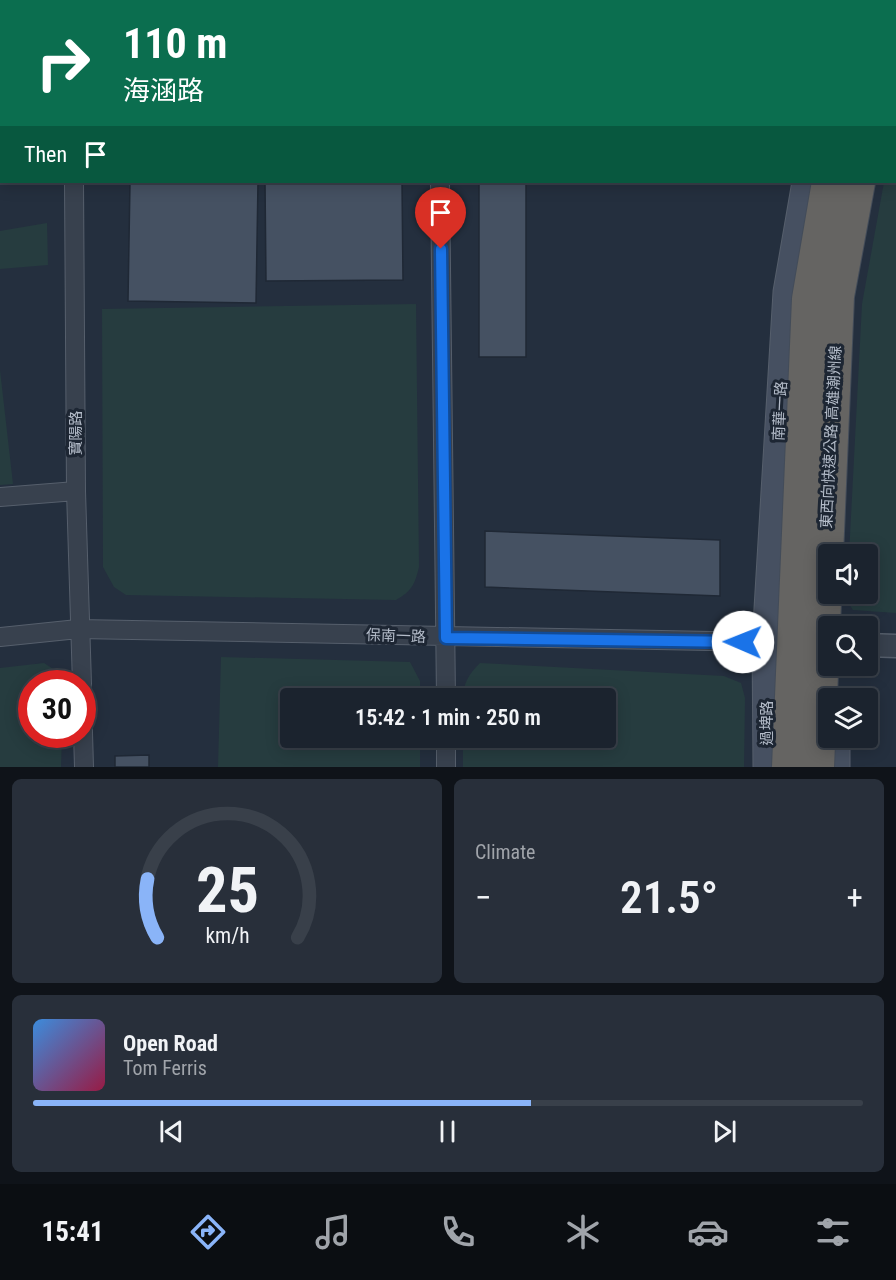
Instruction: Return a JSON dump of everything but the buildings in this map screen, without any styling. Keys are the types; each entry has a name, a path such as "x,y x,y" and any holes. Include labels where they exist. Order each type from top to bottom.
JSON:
{"highway":[{"name":"東西向快速公路 高雄潮州線","path":"788,767 808,299 828,183"},
{"name":"東西向快速公路 高雄潮州線","path":"818,767 838,296 859,183"}],"main road":[{"name":"南華一路","path":"766,642 787,292 806,183"},
{"path":"841,544 852,298 872,183"},
{"name":"過埤路","path":"766,642 767,767"},
{"path":"836,748 836,767"}],"street":[{"name":"寶陽路","path":"74,183 76,491 78,629 81,670"},
{"path":"440,183 446,688"},
{"path":"0,497 76,491"},
{"name":"保南一路","path":"0,637 78,629 818,645"},
{"path":"878,645 896,646"},
{"path":"83,748 84,767"},
{"path":"446,748 446,767"}],"green space":[{"path":"884,183 896,183 896,613 853,610 849,604 878,604 878,544 850,544 862,304"},
{"path":"47,223 48,265 0,269 0,231"},
{"path":"416,304 419,567 414,583 406,593 396,600 126,595 114,587 103,567 102,309"},
{"path":"0,370 13,484 0,485"},
{"path":"221,657 410,662 420,681 420,688 280,688 280,748 420,748 420,767 218,767"},
{"path":"44,663 55,670 18,670 18,748 62,748 61,767 0,767 0,668"},
{"path":"480,663 724,676 741,683 745,698 744,767 463,767 463,748 616,748 616,688 464,688"}],"route":[{"path":"441,249 446,638 743,642"}]}
